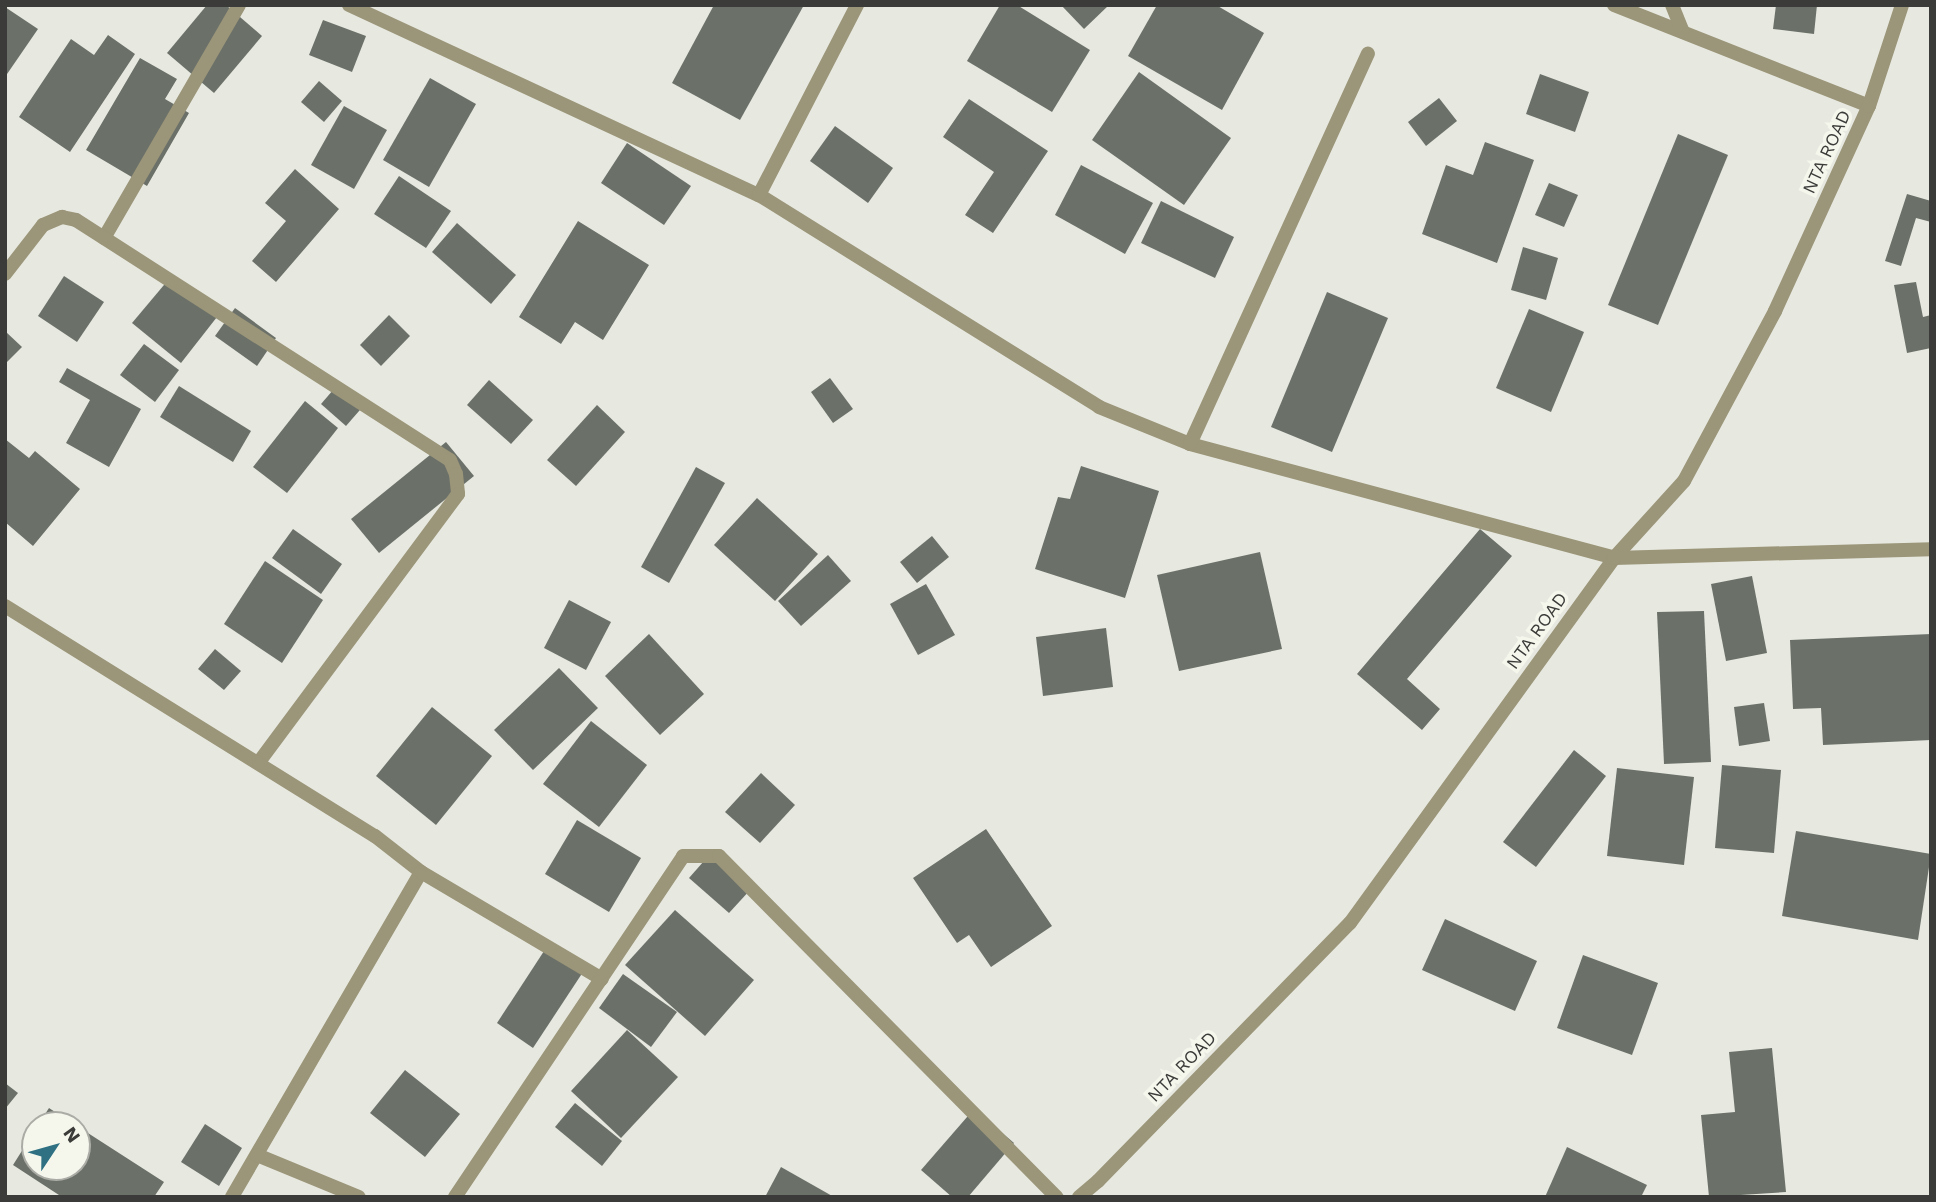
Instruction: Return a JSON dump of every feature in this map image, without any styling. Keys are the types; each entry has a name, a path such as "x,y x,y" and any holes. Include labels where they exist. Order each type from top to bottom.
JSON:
{"street":[{"path":"104,238 239,5"},
{"path":"349,5 759,195 1099,407 1190,444 1614,558 1931,550"},
{"path":"759,195 857,5"},
{"path":"1614,5 1869,106"},
{"path":"1672,5 1683,32"},
{"name":"NTA ROAD","path":"1079,1197 1098,1181 1350,923 1614,558 1684,481 1775,311 1869,106 1902,5"},
{"path":"1190,444 1368,54"},
{"path":"5,274 43,225 62,217 76,220 450,460 456,474 458,494 258,763"},
{"path":"5,606 375,836 421,872 602,979"},
{"path":"454,1197 683,856 719,856 1057,1197"},
{"path":"232,1197 421,872"},
{"path":"257,1155 359,1197"}],"building":[{"path":"207,5 226,5 262,36 214,93 167,53"},
{"path":"714,5 804,5 740,120 672,83"},
{"path":"1000,5 1017,5 1090,50 1052,112 967,61"},
{"path":"1061,5 1109,5 1084,29"},
{"path":"1157,5 1216,5 1264,33 1222,110 1128,56"},
{"path":"1776,5 1817,5 1814,34 1773,29"},
{"path":"5,7 38,29 5,77"},
{"path":"323,20 366,36 352,72 309,55"},
{"path":"108,35 135,54 70,152 19,117 71,39 94,55"},
{"path":"140,58 177,79 165,99 189,113 147,186 86,150"},
{"path":"1139,72 1231,138 1184,205 1092,140"},
{"path":"1540,74 1589,92 1575,132 1526,114"},
{"path":"430,78 476,104 429,187 383,160"},
{"path":"319,81 342,101 324,122 301,102"},
{"path":"1439,98 1457,121 1426,146 1408,122"},
{"path":"969,99 1048,151 993,233 965,215 994,172 943,137"},
{"path":"344,106 387,130 354,189 311,165"},
{"path":"835,126 893,168 868,203 810,161"},
{"path":"1678,134 1728,155 1658,325 1608,305"},
{"path":"1485,142 1534,160 1497,263 1422,234 1446,165 1473,175"},
{"path":"627,143 691,186 664,225 601,183"},
{"path":"1081,165 1153,203 1125,254 1055,215"},
{"path":"295,169 339,209 276,282 252,261 286,221 265,203"},
{"path":"399,176 451,211 426,248 374,214"},
{"path":"1549,183 1578,195 1564,227 1535,215"},
{"path":"1907,194 1931,201 1931,222 1916,218 1901,266 1885,261"},
{"path":"1161,201 1234,237 1215,278 1141,243"},
{"path":"578,221 649,265 603,340 575,322 561,344 519,317"},
{"path":"457,223 516,275 491,304 432,252"},
{"path":"1523,247 1558,258 1546,300 1511,290"},
{"path":"64,276 104,302 77,342 38,316"},
{"path":"169,279 217,317 181,363 132,323"},
{"path":"1916,282 1923,317 1931,315 1931,348 1907,353 1894,285"},
{"path":"1327,292 1388,318 1332,452 1271,427"},
{"path":"235,308 276,338 257,366 215,336"},
{"path":"1529,309 1584,332 1551,412 1496,388"},
{"path":"389,315 410,336 381,366 360,345"},
{"path":"5,331 22,347 5,364"},
{"path":"144,344 179,370 155,402 120,375"},
{"path":"67,368 141,409 109,467 66,443 90,400 59,382"},
{"path":"830,378 853,409 833,423 811,392"},
{"path":"489,380 533,420 511,444 467,405"},
{"path":"340,382 366,403 346,426 321,404"},
{"path":"179,386 251,431 233,462 160,417"},
{"path":"305,401 338,428 287,493 253,467"},
{"path":"597,405 625,432 576,486 547,460"},
{"path":"5,439 29,458 35,451 80,489 33,546 5,522"},
{"path":"446,442 474,476 379,553 351,519"},
{"path":"1081,466 1159,491 1125,598 1035,569 1058,497 1070,499"},
{"path":"696,467 725,483 669,583 641,567"},
{"path":"757,498 818,554 775,601 714,545"},
{"path":"293,529 342,564 321,594 272,558"},
{"path":"1480,529 1512,556 1407,679 1440,709 1422,730 1357,674"},
{"path":"932,536 949,557 917,583 900,562"},
{"path":"1260,552 1282,649 1179,671 1157,575"},
{"path":"828,555 851,581 801,626 778,601"},
{"path":"265,561 323,600 282,663 224,624"},
{"path":"1752,576 1767,653 1726,661 1711,584"},
{"path":"926,584 955,635 918,655 890,604"},
{"path":"569,600 611,622 586,670 544,648"},
{"path":"1704,611 1711,762 1664,764 1657,612"},
{"path":"1106,628 1113,687 1043,696 1036,637"},
{"path":"649,634 704,694 660,735 605,676"},
{"path":"1931,634 1931,740 1823,745 1821,708 1793,709 1790,640"},
{"path":"215,649 241,671 224,690 198,669"},
{"path":"559,668 598,708 533,770 494,730"},
{"path":"1764,703 1770,741 1739,746 1734,707"},
{"path":"432,707 492,756 436,825 376,776"},
{"path":"591,721 647,765 599,827 543,784"},
{"path":"1574,750 1606,776 1536,867 1503,842"},
{"path":"1722,765 1781,770 1774,853 1715,848"},
{"path":"1617,768 1694,777 1684,865 1607,856"},
{"path":"761,773 795,805 760,843 725,812"},
{"path":"577,820 641,858 609,912 545,874"},
{"path":"986,829 1052,926 991,967 969,935 957,943 913,878"},
{"path":"1796,831 1931,854 1918,940 1782,916"},
{"path":"711,853 751,889 729,913 689,878"},
{"path":"675,910 754,980 705,1036 625,965"},
{"path":"1445,919 1537,961 1515,1011 1422,970"},
{"path":"546,948 583,972 533,1048 497,1023"},
{"path":"1583,955 1658,983 1632,1055 1557,1028"},
{"path":"623,974 677,1012 651,1047 599,1008"},
{"path":"627,1030 678,1077 621,1138 571,1091"},
{"path":"1772,1048 1786,1192 1709,1197 1701,1115 1735,1112 1729,1052"},
{"path":"405,1070 460,1114 425,1157 370,1113"},
{"path":"5,1083 18,1093 5,1109"},
{"path":"575,1103 622,1141 602,1166 555,1127"},
{"path":"974,1109 1014,1143 968,1197 952,1197 921,1170"},
{"path":"205,1124 242,1148 219,1186 181,1162"},
{"path":"91,1135 164,1182 154,1197 62,1197 38,1181 91,1181"},
{"path":"1567,1147 1647,1185 1641,1197 1545,1197"},
{"path":"21,1152 21,1170 13,1165"},
{"path":"781,1167 834,1197 765,1197"}]}
